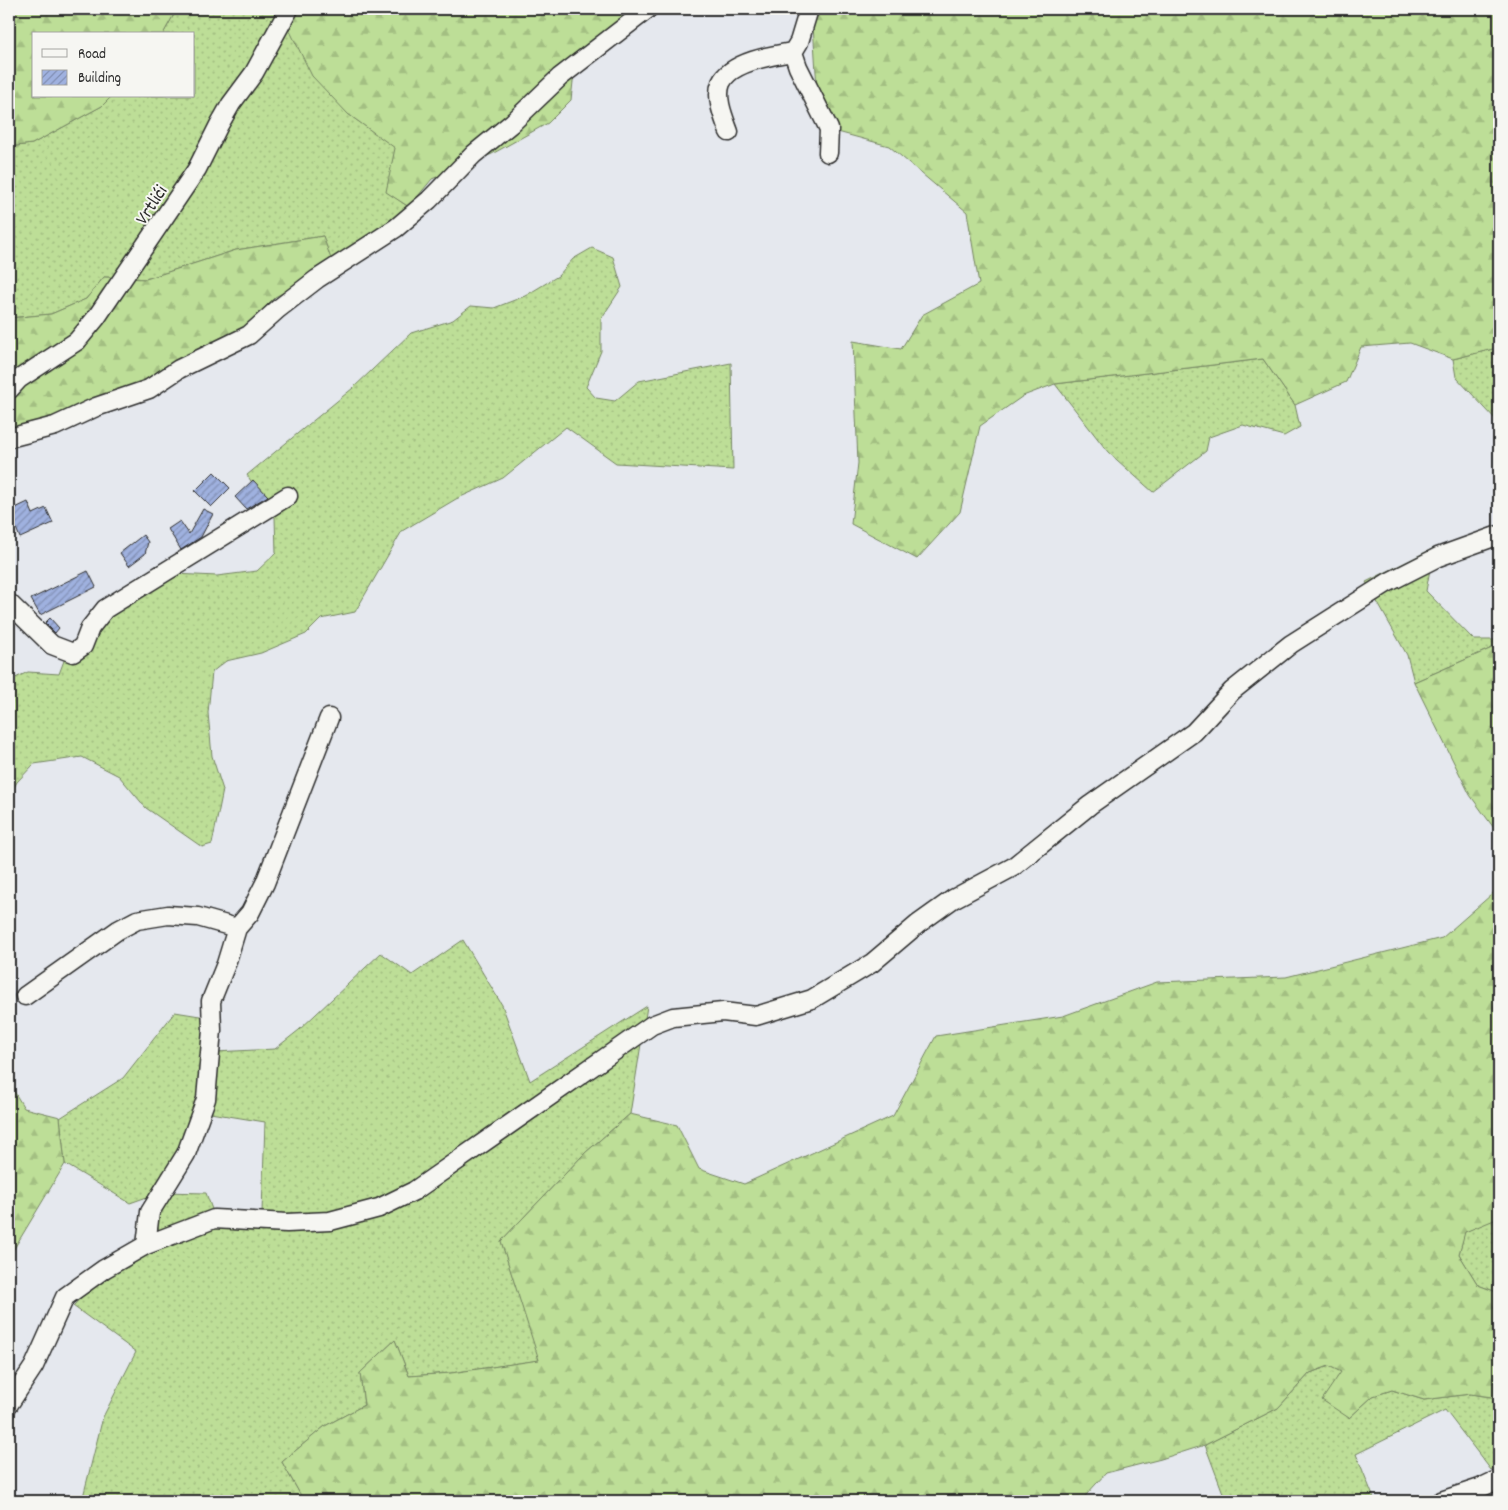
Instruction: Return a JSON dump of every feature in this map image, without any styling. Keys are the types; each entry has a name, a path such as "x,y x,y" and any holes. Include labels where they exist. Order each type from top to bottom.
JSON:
{"street":[{"name":"Vrtlići","path":"9,390 19,378 77,340 96,318 198,169 231,104 254,73 289,9"},
{"path":"9,438 56,426 96,406 149,388 179,369 249,335 278,309 317,279 396,228 429,200 474,154 512,123 560,77 648,9"},
{"path":"729,132 720,98 721,84 727,74 748,62 793,52 799,42 809,9"},
{"path":"793,52 798,67 829,129 828,153"},
{"path":"9,603 52,645 73,653 83,646 90,628 105,610 288,496"},
{"path":"9,1404 34,1366 65,1297 104,1270 146,1245 214,1219 287,1223 330,1221 378,1208 414,1191 652,1024 673,1016 723,1012 756,1016 812,999 872,963 918,924 953,899 1013,867 1090,806 1194,732 1232,691 1291,644 1395,579 1438,557 1499,535"},
{"path":"146,1245 150,1212 186,1154 206,1099 212,1030 211,1001 226,964 237,928 250,913 265,884 329,718"},
{"path":"25,996 118,930 137,920 168,915 198,917 237,928"},
{"path":"1441,1501 1480,1488 1499,1479"}],"green space":[{"path":"9,9 177,9 164,32 32,32 32,98 110,98 102,106 32,144 9,147"},
{"path":"177,9 270,9 287,25 348,114 396,148 387,192 409,207 416,224 332,280 303,282 330,259 323,236 236,250 146,279 104,277 86,299 51,314 9,318 9,147 32,144 102,106 110,98 195,98 195,32 164,32"},
{"path":"270,9 636,9 576,54 571,100 548,123 492,154 432,179 409,207 386,192 395,148 348,114 312,76 287,25"},
{"path":"812,9 1499,9 1499,343 1493,349 1453,359 1410,343 1361,347 1346,382 1295,405 1263,359 1055,384 1023,396 980,426 960,512 917,559 851,524 858,463 853,341 901,349 922,315 979,284 967,212 889,146 834,131 818,104"},
{"path":"323,236 331,259 303,282 275,297 237,335 132,387 63,413 9,430 9,318 51,314 86,299 104,277 146,279 236,250"},
{"path":"592,248 613,257 622,287 601,319 601,351 586,387 596,398 615,401 639,381 731,363 733,470 616,463 566,427 503,478 456,499 402,531 355,612 321,619 306,634 261,653 226,661 212,672 208,713 212,756 223,790 212,844 202,847 146,808 119,776 82,757 34,764 17,782 9,796 9,681 28,672 59,674 68,650 89,622 174,574 217,576 257,571 276,553 275,517 247,475 353,388 411,333 453,320 471,306 494,308 525,296 558,276 573,259"},
{"path":"1499,343 1499,423 1456,377 1453,359 1493,349"},
{"path":"1263,359 1295,405 1300,427 1284,436 1243,425 1209,437 1206,451 1153,492 1108,452 1055,384"},
{"path":"1434,548 1426,591 1474,640 1499,640 1499,645 1414,682 1407,655 1366,582"},
{"path":"1499,645 1499,835 1470,795 1414,682"},
{"path":"1499,888 1499,1218 1465,1232 1459,1254 1478,1285 1499,1293 1499,1398 1470,1394 1424,1400 1392,1390 1373,1396 1349,1418 1322,1400 1341,1372 1329,1366 1310,1373 1278,1408 1205,1445 1106,1473 1086,1495 1084,1501 888,1501 872,1495 858,1501 304,1501 282,1462 325,1426 364,1405 360,1373 395,1340 409,1376 451,1373 539,1360 501,1241 585,1153 630,1114 677,1125 699,1169 744,1184 893,1116 936,1036 1063,1016 1157,982 1286,977 1442,938"},
{"path":"463,940 502,1005 530,1081 647,1006 630,1114 585,1153 501,1241 540,1360 451,1373 409,1376 395,1340 360,1373 364,1405 325,1426 282,1462 304,1501 82,1501 103,1417 136,1352 73,1306 109,1267 136,1250 161,1192 130,1203 65,1164 60,1118 123,1078 175,1012 206,1017 215,1052 275,1049 299,1030 381,953 412,975","holes":["198,1111 265,1122 262,1212 213,1212 206,1193 162,1192"]},
{"path":"9,1083 24,1108 60,1117 65,1164 9,1257"},
{"path":"1499,1218 1499,1293 1478,1285 1459,1254 1464,1232"},
{"path":"1329,1366 1342,1372 1349,1418 1373,1396 1392,1390 1424,1400 1470,1394 1499,1398 1499,1464 1491,1470 1445,1410 1356,1454 1375,1501 1226,1501 1205,1445 1278,1408 1310,1373"}],"building":[{"path":"214,472 230,488 211,507 195,491"},
{"path":"253,480 268,496 246,509 235,497"},
{"path":"28,502 33,514 46,508 53,523 20,538 9,511"},
{"path":"203,509 213,514 201,537 181,550 168,529 180,521 189,534"},
{"path":"143,535 148,542 145,554 129,566 120,553"},
{"path":"88,571 96,587 40,615 31,599"},
{"path":"50,618 59,628 55,633 45,623"}]}
